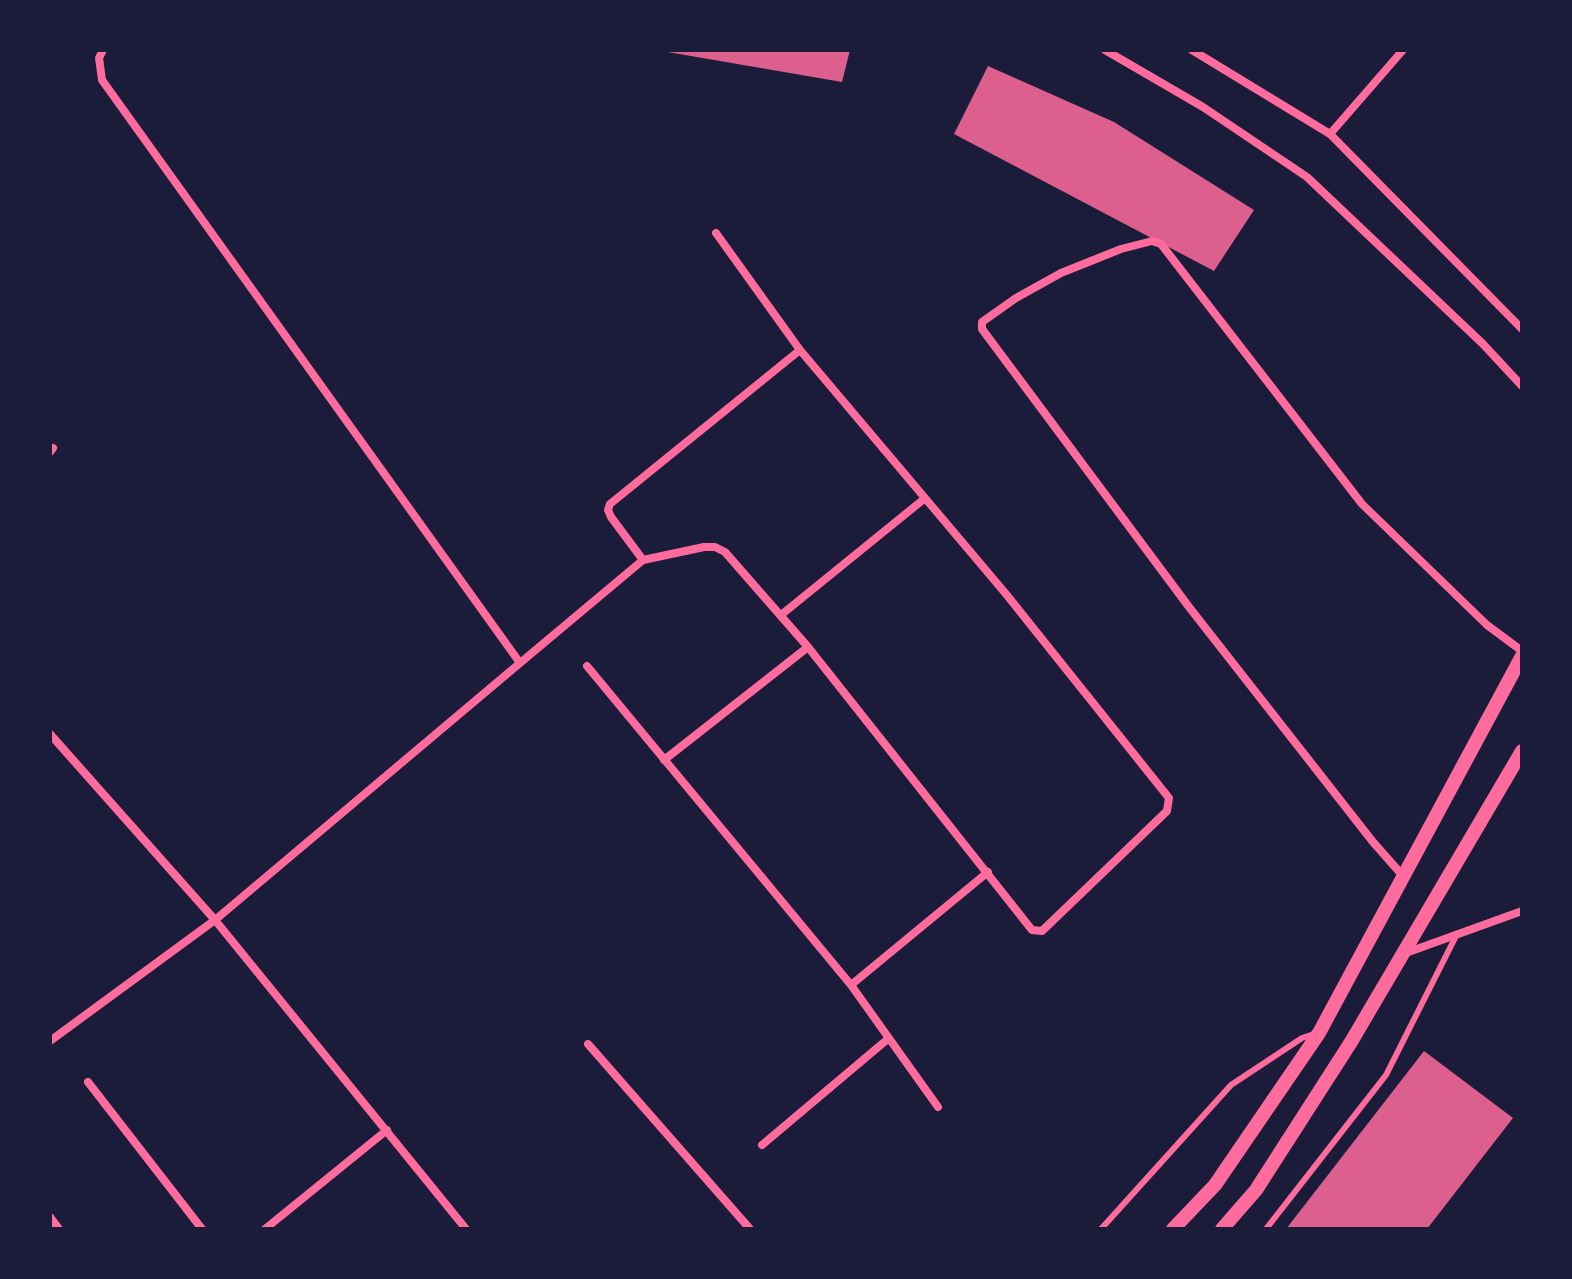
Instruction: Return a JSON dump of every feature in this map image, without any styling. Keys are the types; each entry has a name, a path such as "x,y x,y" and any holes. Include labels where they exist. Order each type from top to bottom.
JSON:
{"street":[{"path":"103,50 99,58 102,80 520,663"},
{"path":"1105,50 1203,107 1307,177 1483,344 1522,386"},
{"path":"1192,50 1330,134 1522,329"},
{"path":"1330,134 1403,50"},
{"path":"50,1041 215,920 643,560 715,547 725,552 808,647 1032,930 1042,931 1167,811 1169,798 1006,594 800,350 716,233"},
{"path":"1173,1229 1215,1185 1319,1033 1403,876 1522,653 1487,625 1362,504 1161,244 1152,241 1121,249 1061,273 1016,298 982,322 982,329 1189,607 1403,876"},
{"path":"643,560 611,517 608,510 610,504 800,350"},
{"path":"781,615 924,499"},
{"path":"664,760 808,647"},
{"path":"587,666 851,985 938,1107"},
{"path":"50,734 215,920 466,1229"},
{"path":"1222,1229 1256,1190 1351,1042 1522,751"},
{"path":"851,985 988,872"},
{"path":"1403,955 1522,911"},
{"path":"762,1145 889,1038"},
{"path":"588,1044 750,1229"},
{"path":"88,1082 202,1229"},
{"path":"265,1229 387,1130"},
{"path":"50,1217 59,1229"}],"lane":[{"path":"1266,1229 1386,1075 1456,936"},
{"path":"1101,1229 1231,1085 1302,1038 1319,1033"}],"building":[{"path":"656,50 850,50 842,82"},
{"path":"988,66 1114,122 1254,210 1214,271 954,134"},
{"path":"1424,1051 1513,1118 1427,1229 1286,1229"}]}
